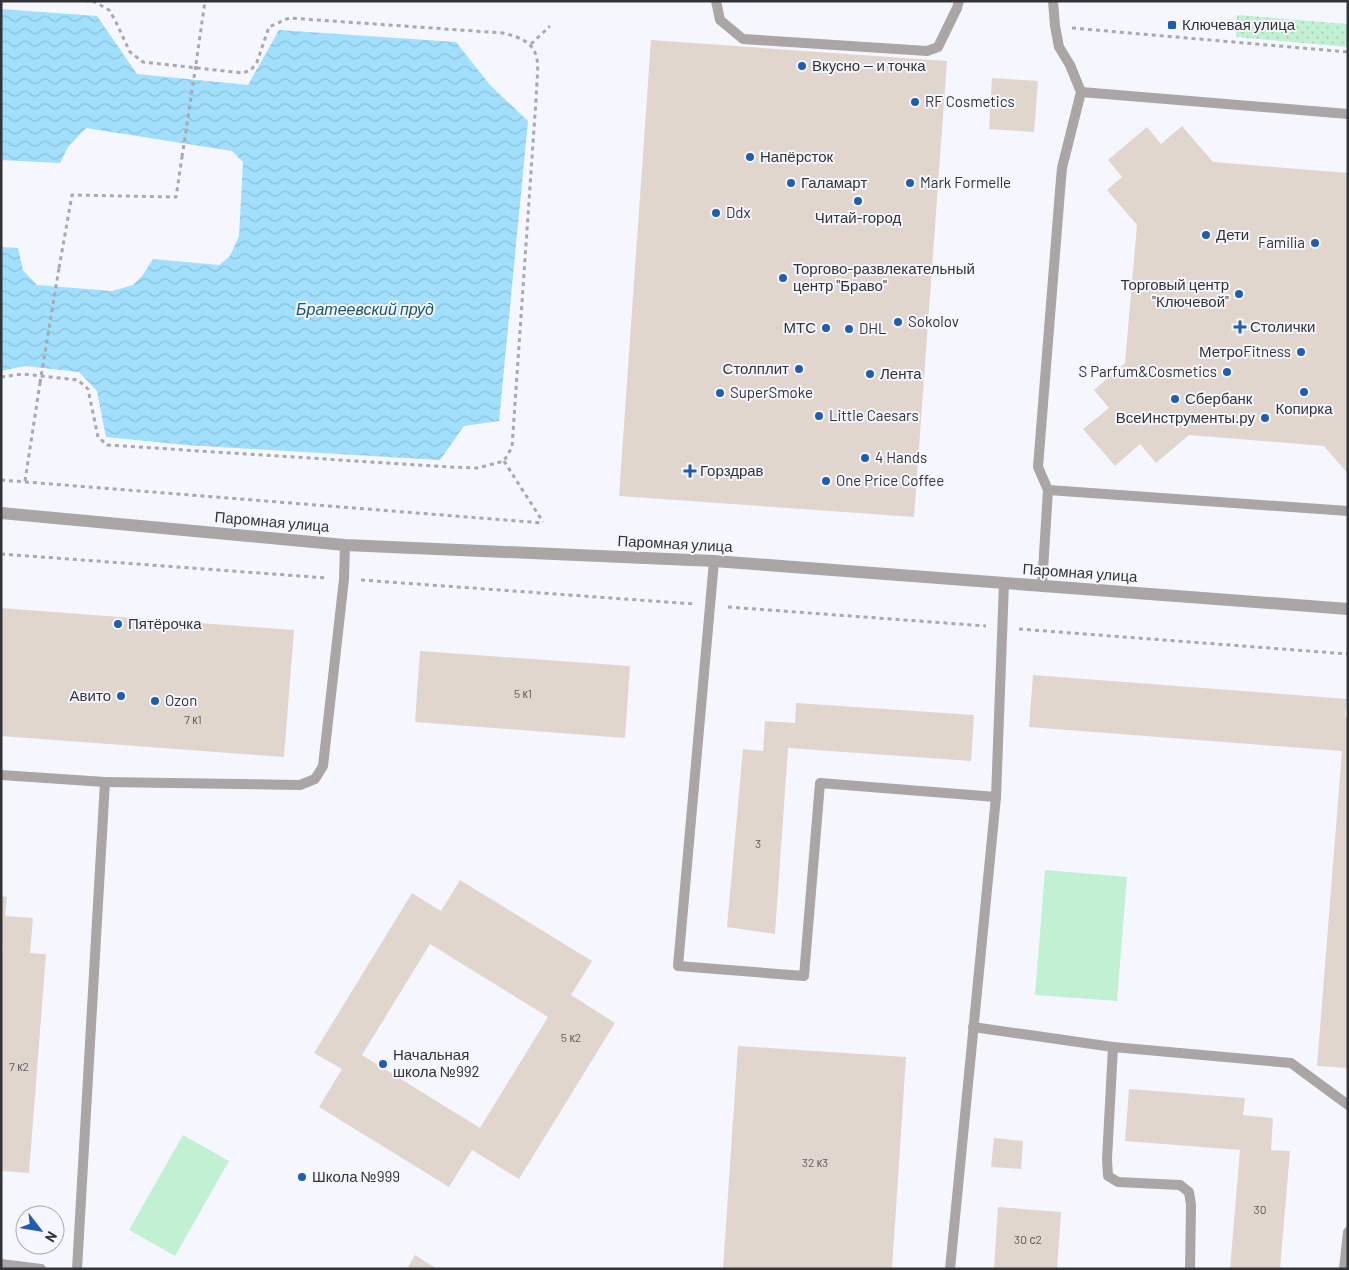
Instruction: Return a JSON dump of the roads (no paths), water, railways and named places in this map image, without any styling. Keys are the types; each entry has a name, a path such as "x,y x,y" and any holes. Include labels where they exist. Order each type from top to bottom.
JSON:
{"street":[{"name":"Паромная улица","path":"1,513 345,545 714,561 1348,609"}],"lane":[{"path":"716,1 720,20 743,39 926,51 938,47 959,1"},
{"path":"1042,586 1048,490 1038,467 1062,168 1081,92 1070,65 1059,47 1052,1"},
{"path":"1081,92 1348,114"},
{"path":"1048,490 1348,511"},
{"path":"1,775 105,782 300,785 315,779 323,766 344,579 345,545"},
{"path":"714,561 678,966 804,976 820,784 996,797"},
{"path":"950,1269 996,797 1004,584"},
{"path":"77,1269 105,782"},
{"path":"974,1027 1113,1047 1291,1063 1348,1105"},
{"path":"1113,1047 1107,1159 1108,1176 1118,1182 1180,1185 1190,1192 1190,1269"},
{"path":"1344,1269 1348,1232"},
{"path":"1,1264 41,1269"}],"water":[{"name":"Братеевский пруд","path":"1,9 97,16 137,74 248,85 279,30 456,42 490,85 528,121 499,421 464,426 440,460 186,445 106,437 97,391 79,372 25,366 1,371 1,247 18,248 23,270 37,285 112,291 133,285 142,276 153,259 219,265 230,256 239,236 243,162 232,151 86,128 68,147 60,163 1,160"}],"place":[{"name":"Ключевая улица","path":"1172,25"},
{"name":"Вкусно — и точка","path":"802,66"},
{"name":"RF Cosmetics","path":"915,102"},
{"name":"Напёрсток","path":"750,157"},
{"name":"Галамарт","path":"791,183"},
{"name":"Mark Formelle","path":"910,183"},
{"name":"Читай-город","path":"858,201"},
{"name":"Ddx","path":"716,213"},
{"name":"Дети","path":"1206,235"},
{"name":"Familia","path":"1315,243"},
{"name":"Торгово-развлекательный центр \"Браво\"","path":"783,278"},
{"name":"Торговый центр \"Ключевой\"","path":"1239,294"},
{"name":"Sokolov","path":"898,322"},
{"name":"Столички","path":"1240,327"},
{"name":"МТС","path":"826,328"},
{"name":"DHL","path":"849,329"},
{"name":"МетроFitness","path":"1301,352"},
{"name":"Столплит","path":"799,369"},
{"name":"S Parfum&Cosmetics","path":"1227,372"},
{"name":"Лента","path":"870,374"},
{"name":"Копирка","path":"1304,392"},
{"name":"SuperSmoke","path":"720,393"},
{"name":"Сбербанк","path":"1175,399"},
{"name":"Little Caesars","path":"819,416"},
{"name":"ВсеИнструменты.ру","path":"1265,418"},
{"name":"4 Hands","path":"865,458"},
{"name":"Горздрав","path":"690,471"},
{"name":"One Price Coffee","path":"826,481"},
{"name":"Пятёрочка","path":"118,624"},
{"name":"Авито","path":"121,696"},
{"name":"Ozon","path":"155,701"},
{"name":"Начальная школа №992","path":"383,1064"},
{"name":"Школа №999","path":"302,1177"}]}
